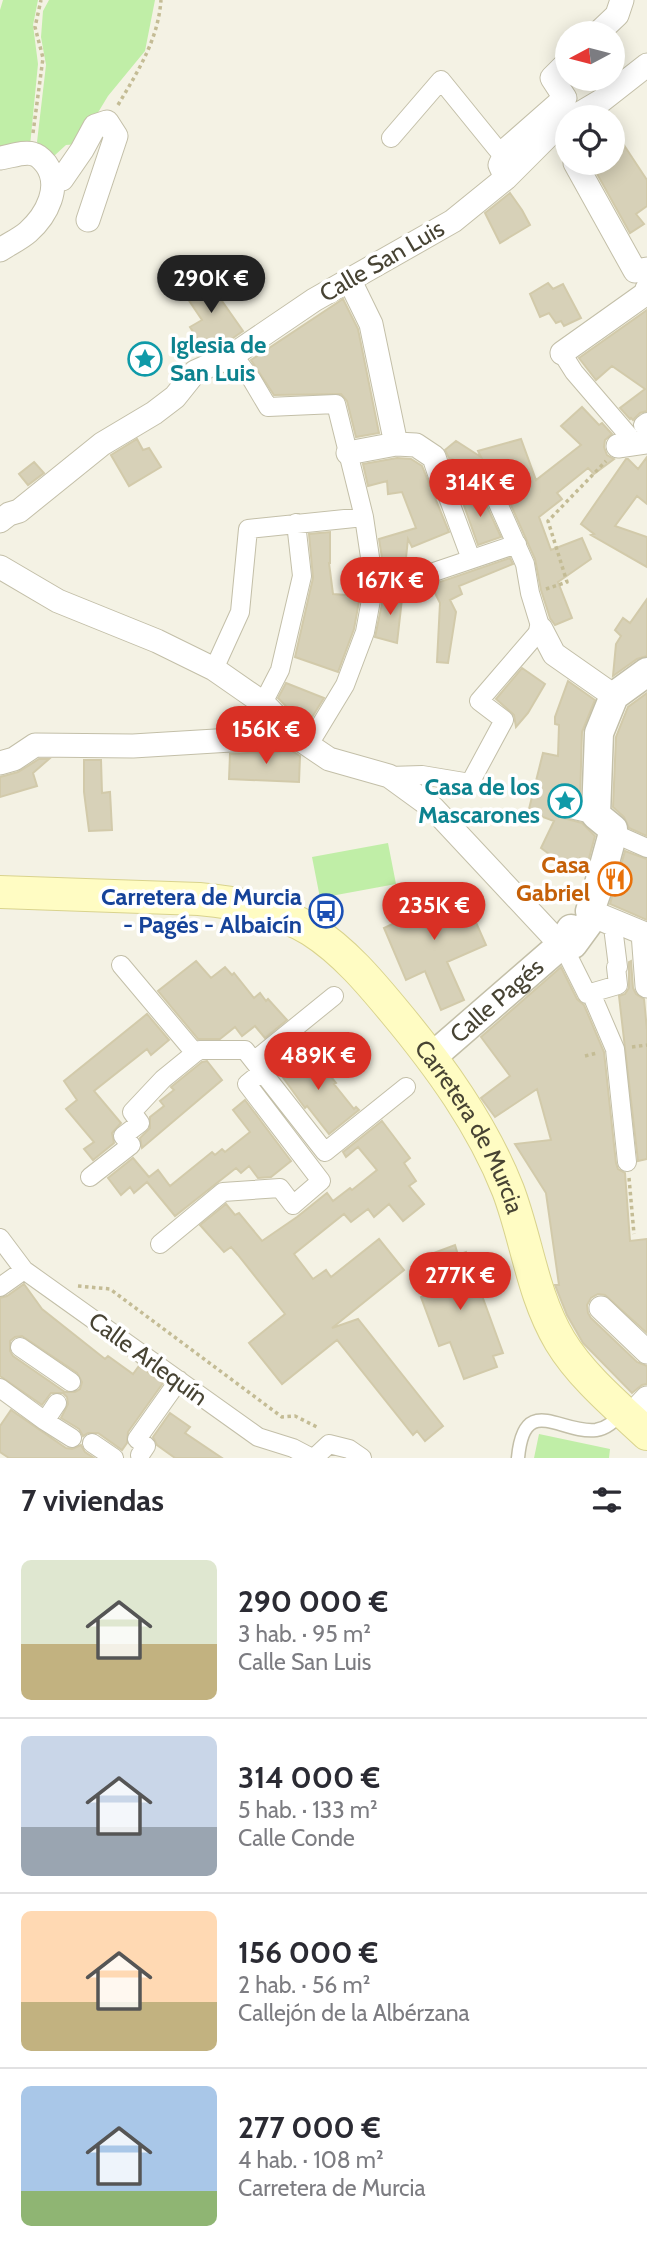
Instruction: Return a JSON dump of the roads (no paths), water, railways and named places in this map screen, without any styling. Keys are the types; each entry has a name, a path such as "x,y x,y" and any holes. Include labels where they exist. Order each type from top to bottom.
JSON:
{"main road":[{"name":"Carretera de Murcia","path":"0,892 230,902 275,912 311,930 347,959 432,1057 474,1122 508,1192 549,1322 576,1364 637,1414"}],"street":[{"path":"611,21 617,15 622,0"},
{"name":"Calle San Luis","path":"597,105 647,65"},
{"path":"391,138 441,80 497,149 508,148"},
{"path":"506,178 500,165 508,148 565,98 560,91"},
{"path":"53,180 62,179 95,126 107,122 116,135 88,220"},
{"name":"Calle San Luis","path":"6,512 102,444 154,413 174,397 195,372 233,355 314,300 453,221 555,137"},
{"path":"0,158 31,153 48,167 53,180 52,195 43,215 28,233 0,250"},
{"path":"582,175 643,281 562,353 573,372 637,434"},
{"path":"350,281 371,324 406,445"},
{"path":"233,355 268,407 336,404 364,517 374,584 365,632 345,685 301,741"},
{"path":"348,453 406,445 434,457 471,559"},
{"path":"440,474 460,472 492,490 525,564 541,629 554,654 614,696 647,672"},
{"name":"Calle San Luis","path":"0,533 23,514 6,512"},
{"path":"214,669 240,612 248,529 364,517"},
{"path":"263,703 281,670 302,576 296,523"},
{"path":"374,584 429,574 517,544"},
{"path":"0,567 58,601 157,641 214,669 263,703 301,741 329,758 389,776 422,775 470,783 504,720 479,701 541,629"},
{"name":"Calle Pagés","path":"432,1057 561,945 573,944 592,918 590,911 604,824 599,733 614,696"},
{"path":"0,763 14,759 35,745 133,746 301,741"},
{"path":"389,776 433,808 561,945"},
{"path":"566,808 604,824 647,848"},
{"path":"590,911 643,933 647,985"},
{"path":"121,965 195,1053"},
{"path":"591,993 615,1049 628,1164"},
{"path":"160,1244 223,1192 280,1188 293,1205 321,1181 247,1084 259,1066 334,996"},
{"path":"90,1177 131,1145 123,1136 140,1123 132,1112 163,1079 200,1050 245,1050 325,1152 407,1087"},
{"name":"Calle Arlequín","path":"0,1238 24,1270 258,1437 293,1448 313,1458 329,1444 349,1449 362,1458"},
{"path":"0,1287 24,1270"},
{"path":"601,1308 647,1352"},
{"path":"20,1347 71,1382"},
{"path":"140,1455 146,1446 137,1439 179,1380"},
{"path":"0,1388 77,1442 114,1458"},
{"path":"45,1421 57,1403"}],"lane":[{"path":"518,1458 519,1439 525,1428 535,1422 545,1420 598,1430 637,1414"}],"place":[{"name":"Iglesia de San Luis","path":"145,359"},
{"name":"Casa de los Mascarones","path":"565,801"},
{"name":"Casa Gabriel","path":"615,879"},
{"name":"Carretera de Murcia - Pagés - Albaicín","path":"326,911"}]}
